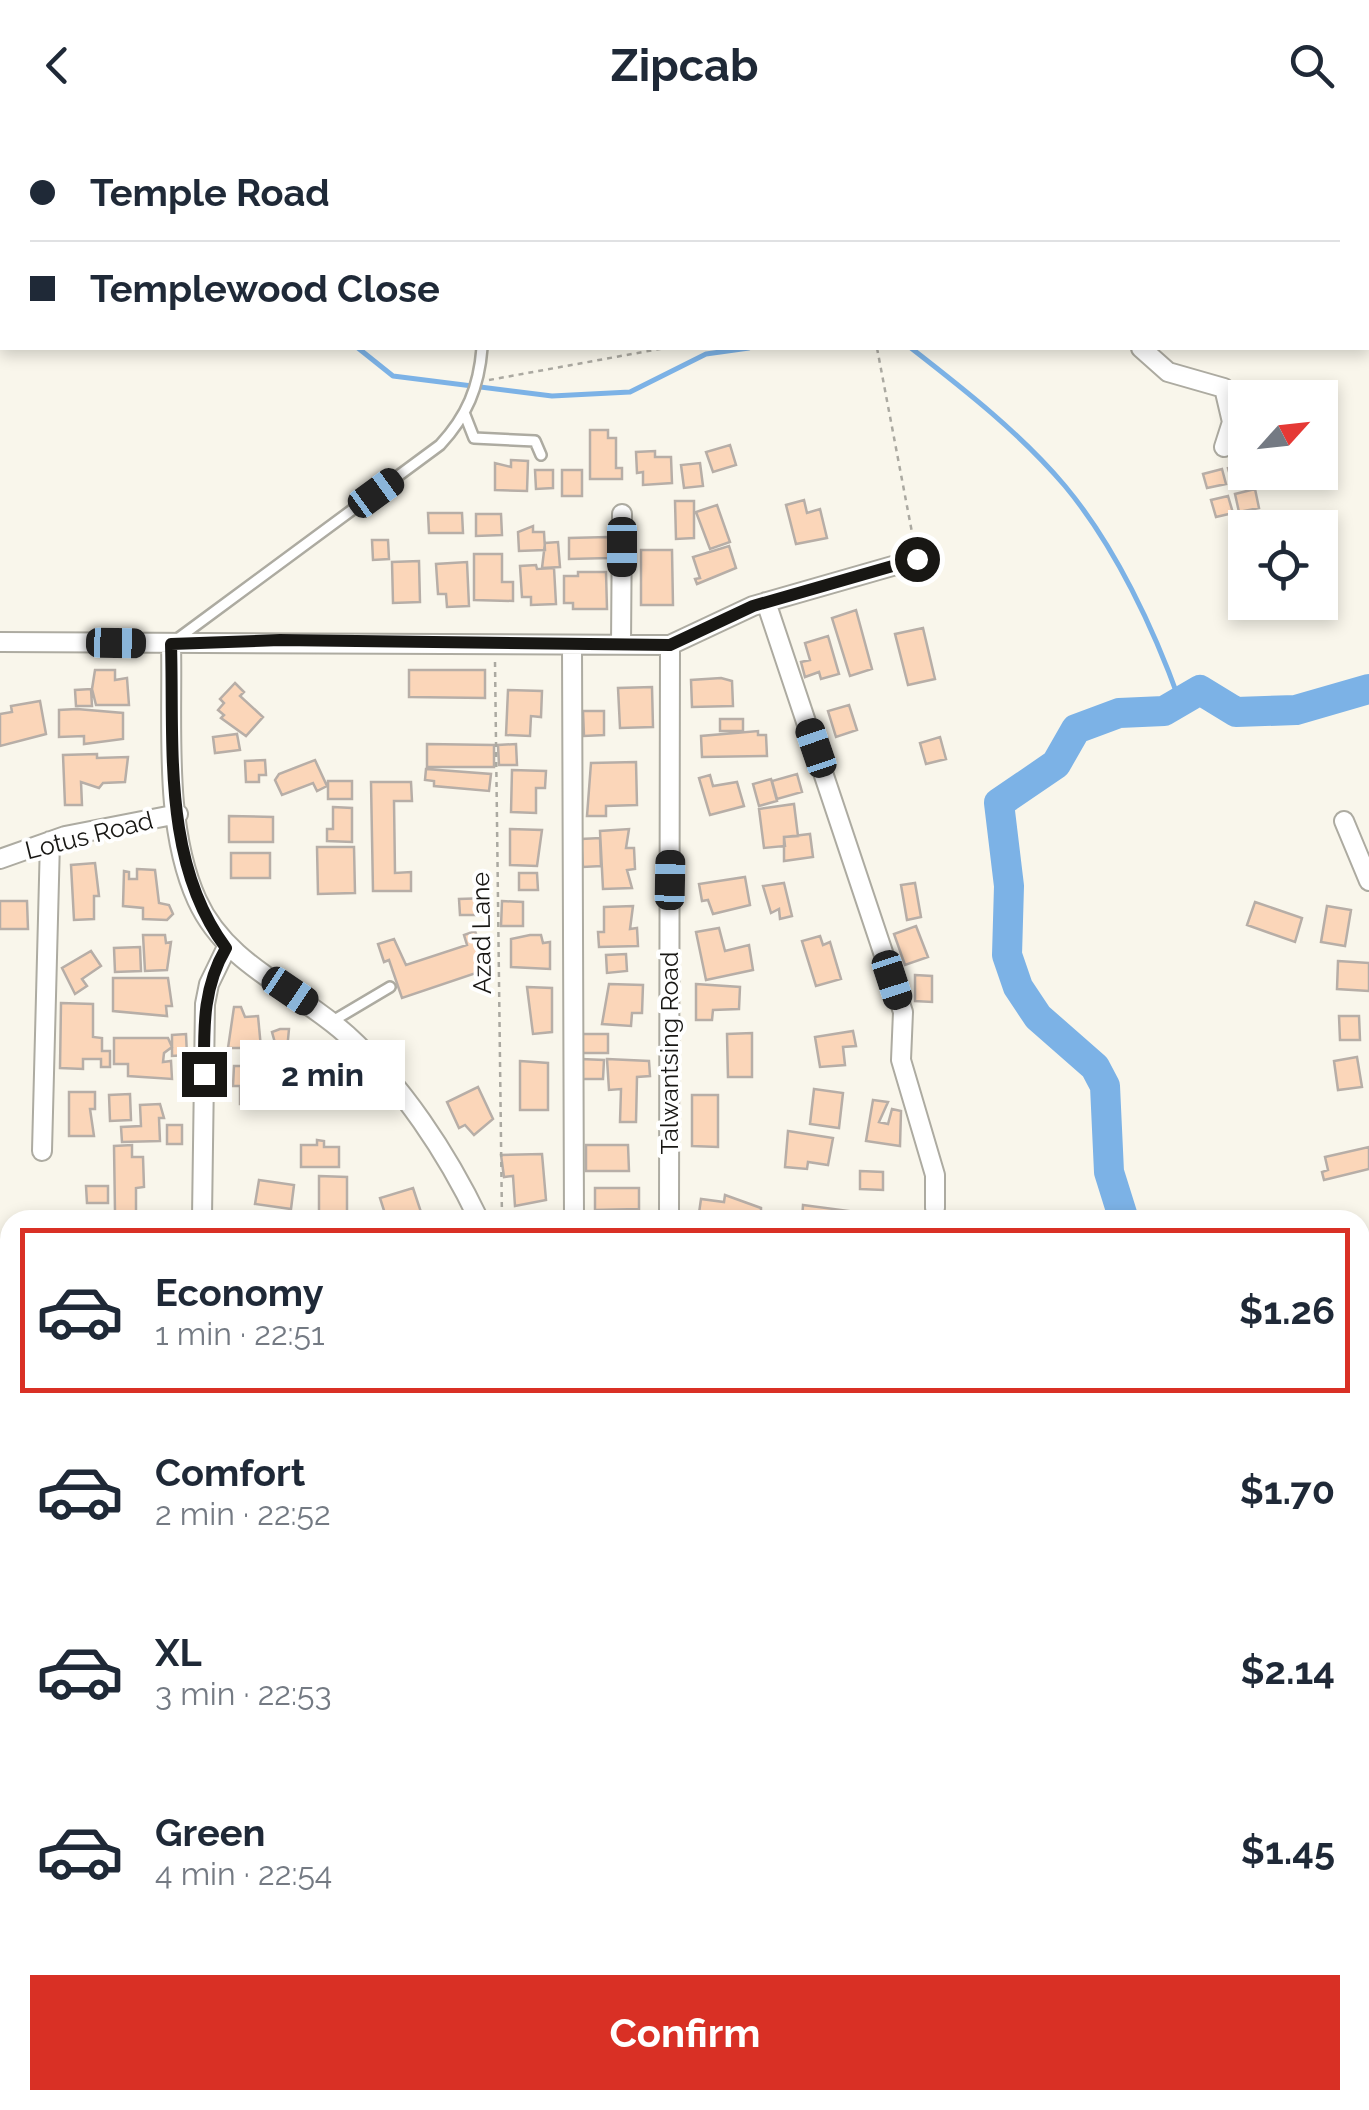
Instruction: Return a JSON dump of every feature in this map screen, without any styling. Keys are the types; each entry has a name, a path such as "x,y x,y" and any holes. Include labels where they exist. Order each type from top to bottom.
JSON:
{"street":[{"path":"1143,350 1168,372 1224,388 1232,422 1224,446"},
{"path":"622,514 622,645"},
{"path":"0,642 171,644 280,640 495,646 670,645 766,602 917,559"},
{"path":"766,602 902,1012 901,1060 935,1175 934,1208"},
{"path":"171,644 178,814 195,897 226,948 331,1022 405,1100 475,1210"},
{"name":"Talwantsing Road","path":"669,1210 670,645"},
{"path":"572,646 574,1210"},
{"name":"Lotus Road","path":"0,859 50,841 178,814"},
{"path":"1344,821 1369,881"},
{"path":"42,1151 50,841"},
{"path":"202,1210 205,1004 208,984 226,948"}],"lane":[{"path":"171,644 440,444 465,415 478,383 482,350"},
{"path":"465,415 474,438 535,441 541,455"},
{"path":"331,1022 390,987"}],"path":[{"path":"478,383 653,350"},
{"path":"876,350 917,559"},
{"name":"Azad Lane","path":"495,646 502,1210"}],"building":[{"path":"590,430 608,430 608,438 616,438 616,468 622,468 622,479 590,479"},
{"path":"730,445 736,465 713,472 706,452"},
{"path":"655,451 655,457 671,457 672,483 643,485 643,472 637,473 636,452"},
{"path":"511,460 528,461 527,491 495,490 495,463 511,467"},
{"path":"700,463 703,486 684,488 681,465"},
{"path":"1222,469 1226,484 1207,488 1203,474"},
{"path":"535,470 553,470 553,488 536,489"},
{"path":"562,470 582,470 582,496 562,496"},
{"path":"1255,490 1259,508 1239,510 1235,494"},
{"path":"1228,496 1232,510 1216,517 1211,500"},
{"path":"804,500 807,513 820,509 827,538 796,544 786,505"},
{"path":"675,501 694,501 694,538 676,539"},
{"path":"717,505 730,542 710,549 696,512"},
{"path":"428,513 462,513 463,533 429,533"},
{"path":"476,514 501,514 502,535 476,536"},
{"path":"533,526 533,532 544,532 545,550 519,551 518,532"},
{"path":"608,537 609,558 569,559 569,538"},
{"path":"372,540 388,540 389,559 373,560"},
{"path":"558,542 560,567 542,568 545,543"},
{"path":"729,546 736,568 697,584 695,579 700,578 693,557"},
{"path":"641,550 672,550 673,605 641,605"},
{"path":"474,554 502,554 502,582 513,582 513,601 474,600"},
{"path":"419,561 420,602 393,603 392,562"},
{"path":"467,562 469,606 447,607 446,594 438,594 436,564"},
{"path":"536,565 537,569 554,568 556,604 531,605 531,597 522,597 520,566"},
{"path":"578,572 606,572 607,609 573,609 573,603 564,603 564,576 578,576"},
{"path":"856,610 872,669 850,676 832,618"},
{"path":"923,628 935,679 908,685 895,634"},
{"path":"828,636 839,674 821,679 819,672 805,677 801,662 810,660 805,643"},
{"path":"95,670 115,670 115,680 127,678 129,705 96,705 92,689"},
{"path":"409,670 485,670 485,698 409,697"},
{"path":"691,680 732,681 733,706 692,707"},
{"path":"235,683 244,692 240,696 263,717 246,736 221,718 224,715 218,710 224,703 220,699"},
{"path":"652,687 653,727 620,728 618,688"},
{"path":"91,689 92,706 76,706 75,690"},
{"path":"508,690 542,691 541,717 531,716 530,736 506,735"},
{"path":"40,701 46,734 0,746 0,714 12,712 11,706"},
{"path":"849,705 857,730 836,737 828,711"},
{"path":"59,710 123,713 123,739 84,744 84,736 59,737"},
{"path":"583,711 604,711 604,735 584,736"},
{"path":"720,719 743,719 743,731 720,731"},
{"path":"758,731 758,735 766,735 767,756 702,757 701,736"},
{"path":"237,734 240,750 215,753 213,737"},
{"path":"940,737 946,759 926,764 920,743"},
{"path":"427,744 494,745 494,767 427,767"},
{"path":"516,744 517,765 499,765 498,745"},
{"path":"97,754 97,758 128,757 125,782 103,783 99,788 81,782 82,805 65,805 63,755"},
{"path":"265,760 266,775 259,775 259,782 246,782 245,761"},
{"path":"315,760 327,786 317,791 313,783 282,795 275,780 279,774"},
{"path":"636,762 637,805 606,806 606,816 587,816 591,763"},
{"path":"426,769 491,774 489,791 434,786 434,781 425,780"},
{"path":"512,770 546,771 545,788 536,788 536,813 511,812"},
{"path":"797,774 802,792 777,799 772,781"},
{"path":"710,775 713,786 737,782 744,806 710,815 699,778"},
{"path":"771,779 777,801 759,806 753,784"},
{"path":"328,781 352,781 352,799 328,799"},
{"path":"371,782 411,782 412,801 394,801 395,873 411,872 411,891 373,891"},
{"path":"794,804 798,836 784,837 785,846 764,848 759,809"},
{"path":"333,807 352,808 352,842 327,841 327,829 333,829"},
{"path":"229,816 273,817 273,842 229,842"},
{"path":"510,829 542,830 537,866 510,865"},
{"path":"629,829 626,848 634,848 635,869 627,870 632,888 603,889 600,831"},
{"path":"810,834 813,857 784,861 784,837"},
{"path":"600,838 601,866 583,867 581,839"},
{"path":"317,847 354,847 355,893 318,894"},
{"path":"231,853 270,853 270,878 231,878"},
{"path":"95,863 99,896 94,896 94,919 74,920 71,865"},
{"path":"137,869 155,870 159,903 169,905 173,914 167,920 143,919 143,908 123,906 124,871 129,872 129,879 137,879"},
{"path":"519,873 537,873 538,890 519,890"},
{"path":"745,877 750,905 713,914 708,900 702,901 699,884"},
{"path":"784,883 792,916 780,919 779,909 771,913 763,886"},
{"path":"915,883 921,917 907,920 901,885"},
{"path":"488,898 489,915 460,915 459,899"},
{"path":"0,901 27,901 28,929 0,929"},
{"path":"502,901 523,902 523,926 501,926"},
{"path":"1255,902 1302,918 1295,942 1247,925"},
{"path":"633,906 630,929 637,928 638,946 599,947 598,932 604,932 604,907"},
{"path":"1327,906 1351,910 1345,946 1321,942"},
{"path":"916,926 928,957 905,965 894,934"},
{"path":"719,928 725,951 749,945 753,970 706,980 696,932"},
{"path":"475,931 488,969 402,998 389,960 384,962 378,944 394,939 406,965 467,945 464,935"},
{"path":"143,935 165,935 166,943 171,942 167,970 145,971"},
{"path":"541,935 543,943 550,942 550,969 511,967 511,939"},
{"path":"820,936 823,945 830,942 841,979 816,986 802,941"},
{"path":"140,947 141,971 115,972 114,948"},
{"path":"91,951 101,966 82,979 87,986 75,994 62,968"},
{"path":"626,954 627,971 607,973 606,955"},
{"path":"1338,961 1369,963 1369,991 1337,989"},
{"path":"915,975 932,976 932,1002 915,1001"},
{"path":"113,978 168,978 172,1006 166,1006 167,1016 113,1011"},
{"path":"609,984 643,985 642,1013 632,1013 631,1026 602,1024"},
{"path":"696,984 740,987 739,1009 713,1010 712,1020 696,1020"},
{"path":"527,987 552,988 552,1032 533,1034"},
{"path":"61,1003 93,1004 93,1037 102,1038 102,1051 110,1051 110,1067 101,1067 101,1059 83,1059 83,1069 60,1068"},
{"path":"234,1007 241,1007 245,1017 258,1016 261,1048 228,1048"},
{"path":"1339,1016 1359,1016 1360,1040 1340,1040"},
{"path":"289,1029 287,1050 277,1050 272,1032"},
{"path":"853,1031 856,1046 843,1047 845,1065 820,1067 815,1037"},
{"path":"752,1033 752,1077 728,1077 727,1034"},
{"path":"186,1034 187,1055 172,1056 172,1035"},
{"path":"581,1034 608,1034 608,1053 580,1053"},
{"path":"114,1038 168,1038 172,1047 164,1053 163,1062 171,1061 172,1079 128,1076 128,1064 114,1064"},
{"path":"1357,1057 1362,1087 1338,1090 1334,1061"},
{"path":"292,1059 303,1059 305,1067 322,1071 323,1108 299,1108"},
{"path":"581,1059 604,1060 603,1079 580,1079"},
{"path":"607,1059 649,1061 650,1076 637,1077 636,1122 620,1122 621,1089 609,1090"},
{"path":"520,1061 548,1063 548,1110 520,1110"},
{"path":"234,1066 263,1066 263,1104 240,1104 240,1086 233,1086"},
{"path":"266,1068 281,1068 281,1080 286,1080 286,1106 265,1106"},
{"path":"478,1087 493,1119 474,1135 465,1125 459,1128 447,1102"},
{"path":"814,1089 843,1093 839,1128 810,1124"},
{"path":"69,1092 95,1092 95,1109 90,1109 94,1136 69,1136"},
{"path":"130,1094 131,1120 110,1121 109,1095"},
{"path":"692,1095 718,1095 718,1147 692,1146"},
{"path":"873,1100 888,1102 879,1122 888,1124 892,1109 901,1111 900,1146 866,1141"},
{"path":"160,1104 164,1118 159,1118 160,1141 122,1142 121,1127 141,1126 140,1105"},
{"path":"167,1125 182,1125 182,1144 167,1144"},
{"path":"788,1131 833,1138 828,1165 808,1162 807,1169 785,1167"},
{"path":"317,1140 324,1141 324,1147 339,1147 339,1167 301,1167 301,1145 317,1145"},
{"path":"132,1145 132,1157 143,1157 144,1187 136,1188 136,1210 115,1210 114,1146"},
{"path":"586,1145 628,1145 629,1171 586,1171"},
{"path":"1369,1147 1369,1169 1324,1180 1322,1172 1328,1170 1325,1157"},
{"path":"542,1154 546,1200 515,1206 513,1176 504,1177 501,1155"},
{"path":"860,1171 883,1172 883,1190 860,1189"},
{"path":"319,1176 347,1177 347,1210 319,1210"},
{"path":"259,1180 294,1185 291,1209 255,1204"},
{"path":"86,1186 108,1186 108,1203 87,1203"},
{"path":"413,1188 420,1210 384,1210 380,1198"},
{"path":"595,1188 639,1188 639,1209 595,1210"},
{"path":"725,1195 761,1210 699,1210 701,1199 724,1202"},
{"path":"803,1205 841,1210 803,1210"}],"waterway":[{"path":"360,350 393,376 552,396 630,392 706,354 735,350"},
{"path":"914,350 1011,430 1065,486 1132,589 1180,702"},
{"path":"1121,1210 1109,1172 1105,1086 1095,1067 1038,1017 1018,987 1007,955 1009,886 999,803 1056,764 1076,729 1119,713 1164,711 1200,690 1236,712 1296,710 1369,689"}],"route":[{"path":"204,1074 208,984 226,948 195,897 184,855 175,766 171,644 280,640 495,646 670,645 753,606 917,559"}]}
